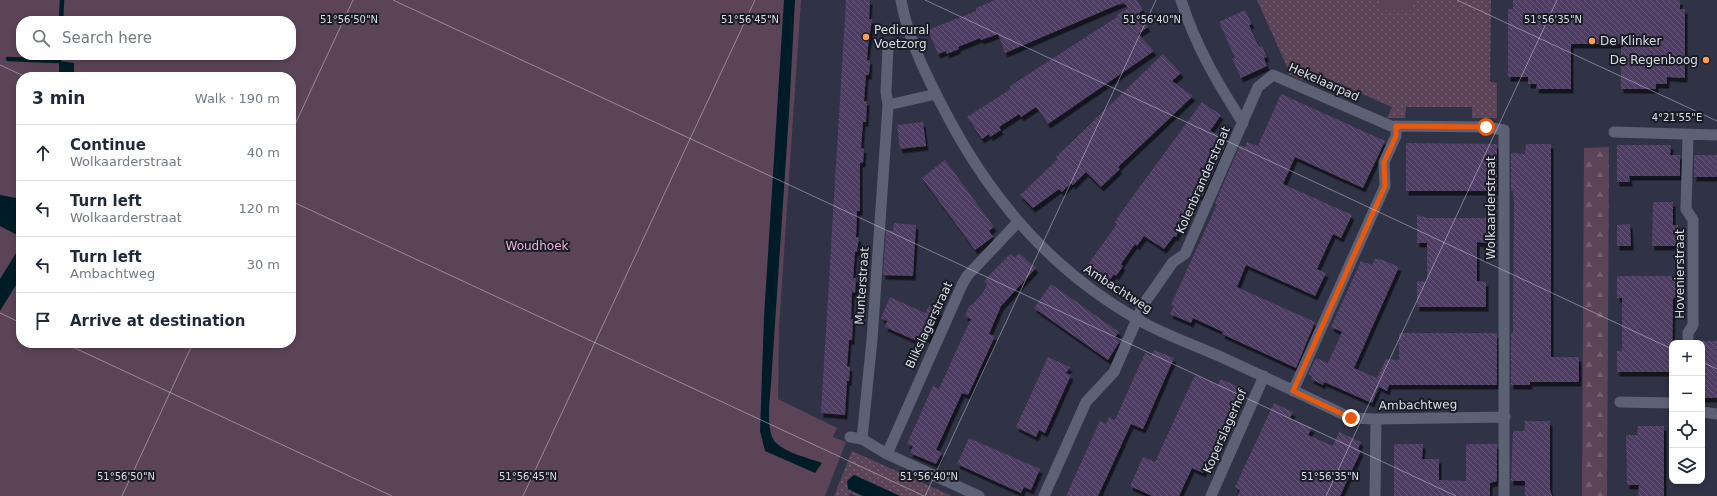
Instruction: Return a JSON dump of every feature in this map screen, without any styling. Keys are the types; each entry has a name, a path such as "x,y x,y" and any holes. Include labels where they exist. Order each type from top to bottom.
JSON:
{"street":[{"name":"Ambachtweg","path":"901,0 916,48 936,94 966,150 986,183 1018,222 1065,269 1137,320 1264,376 1351,418 1505,417"},
{"name":"Kolenbranderstraat","path":"1044,496 1086,402 1114,372 1143,305 1173,262 1185,254 1242,123 1212,74 1190,28 1181,0"},
{"name":"Munterstraat","path":"862,439 872,340 888,105 886,92 888,46"},
{"name":"Hekelaarpad","path":"1242,123 1258,88 1273,75 1391,126 1396,126"},
{"path":"888,105 936,94"},
{"path":"1293,391 1385,186 1384,162 1396,136 1396,126"},
{"name":"Wolkaarderstraat","path":"1396,126 1486,127 1504,130 1505,417"},
{"path":"1614,132 1717,135"},
{"name":"Hovenierstraat","path":"1688,134 1686,209 1693,220 1693,326 1688,334 1688,340"},
{"name":"Blikslagerstraat","path":"887,454 967,276 1018,222"},
{"name":"Koperslagerhof","path":"1210,496 1264,376"},
{"path":"1620,402 1669,403"},
{"path":"1705,412 1717,414"},
{"path":"1504,496 1505,417"},
{"path":"1374,496 1376,419"},
{"path":"850,437 862,439 887,454 979,496"}],"green space":[{"name":"Woudhoek","path":"0,0 801,0 779,327 778,399 837,428 833,437 846,442 825,496 0,496"},
{"path":"1257,0 1491,0 1490,82 1497,83 1497,118 1472,118 1472,107 1406,107 1405,118 1387,118 1392,107 1308,70 1303,81 1287,73 1289,71"},
{"path":"1381,0 1413,0 1413,10 1381,10"},
{"path":"1609,147 1607,496 1582,496 1584,148"},
{"path":"852,451 952,496 900,496 854,475 848,489 863,496 856,496 850,493 849,496 834,496"}],"water":[{"path":"784,0 795,0 769,423 773,438 781,447 798,455 822,463 815,473 765,451 760,431 764,317"},
{"path":"59,61 74,63 74,72 59,72"},
{"path":"0,195 16,198 16,234 0,226"},
{"path":"16,253 16,285 0,311 0,279"},
{"path":"854,475 900,496 863,496 848,489 847,481"}],"building":[{"path":"846,0 870,0 869,19 872,19 867,60 870,60 869,75 866,75 864,101 867,101 866,122 863,122 861,148 864,149 863,163 860,163 860,211 857,211 856,237 859,237 857,252 855,252 853,278 856,278 855,293 852,292 852,340 849,340 847,366 850,367 849,381 847,381 845,415 821,413"},
{"path":"995,0 1137,0 1143,10 1139,13 1148,27 1138,34 1154,51 1048,124 1036,107 1021,117 1019,114 999,127 1001,130 990,137 989,134 982,139 967,117 1011,89 1010,86 1117,17 1117,15 1128,8 1124,2 1005,53 998,34 981,40 980,38 958,47 959,49 947,54 946,51 938,54 928,30 976,11 976,8"},
{"path":"1513,0 1680,0 1680,9 1685,9 1685,78 1667,77 1667,84 1656,84 1656,89 1621,89 1621,44 1571,44 1571,89 1536,89 1537,84 1528,84 1528,77 1508,77 1508,9 1513,9"},
{"path":"1245,10 1252,24 1249,25 1259,47 1262,46 1267,57 1264,58 1267,66 1241,78 1232,59 1235,58 1219,22"},
{"path":"1163,54 1181,73 1172,81 1193,96 1118,167 1120,169 1101,187 1086,172 1073,185 1071,183 1062,192 1059,189 1033,208 1020,195 1058,159 1056,157"},
{"path":"1281,94 1385,141 1363,188 1295,157 1283,184 1352,215 1341,238 1333,234 1317,269 1326,273 1315,296 1246,265 1237,287 1315,322 1296,368 1222,334 1223,332 1193,318 1191,323 1170,314 1174,306 1171,305 1217,204 1215,203 1240,145 1245,147 1247,142 1258,146"},
{"path":"1202,102 1221,115 1210,131 1228,139 1202,197 1195,194 1176,237 1174,236 1164,249 1144,236 1137,246 1135,244 1121,264 1123,266 1116,276 1114,274 1109,281 1087,266 1117,224 1115,222 1125,207"},
{"path":"923,122 926,146 900,149 897,125"},
{"path":"1406,143 1497,144 1497,191 1406,191"},
{"path":"1526,144 1551,144 1551,357 1579,357 1579,382 1530,382 1530,385 1511,385 1514,204 1513,191 1511,191 1511,153 1525,154"},
{"path":"1617,145 1671,145 1670,155 1680,155 1680,176 1629,176 1630,182 1617,182"},
{"path":"1694,155 1717,155 1717,177 1694,177"},
{"path":"945,160 994,227 989,231 993,237 975,250 922,178"},
{"path":"1653,202 1673,202 1673,225 1678,225 1678,246 1652,246"},
{"path":"1417,215 1428,218 1486,218 1487,243 1477,242 1477,281 1486,282 1486,307 1417,307 1417,281 1427,282 1427,243 1417,243"},
{"path":"894,223 916,225 913,276 883,275 886,230 893,231"},
{"path":"1630,224 1631,246 1617,246 1617,225"},
{"path":"1019,253 1036,268 1001,306 989,334 995,336 968,395 962,393 936,450 942,452 936,464 910,453 913,446 907,444 933,386 939,389 971,319 965,316 970,305 971,306 982,294 987,284 984,281 1010,254 1015,258"},
{"path":"1375,259 1380,259 1399,267 1354,368 1377,378 1386,359 1399,360 1399,333 1497,333 1497,385 1389,385 1387,391 1379,387 1372,403 1324,382 1323,385 1311,379 1312,376 1308,374 1316,358 1328,363 1342,332 1331,327 1361,261 1372,265"},
{"path":"1617,276 1678,276 1678,298 1673,298 1672,340 1669,340 1669,372 1617,372 1617,351 1622,351 1622,298 1617,298"},
{"path":"1051,284 1119,332 1115,337 1120,341 1108,360 1034,308"},
{"path":"890,297 925,313 929,306 941,311 928,339 921,336 919,342 885,327 887,321 881,318"},
{"path":"1705,341 1717,341 1717,398 1705,398"},
{"path":"1154,350 1174,358 1143,429 1131,424 1098,496 1066,496 1100,421 1106,424 1109,417 1115,420 1145,353 1151,356"},
{"path":"1048,357 1070,367 1066,373 1071,375 1045,433 1039,430 1036,437 1016,427"},
{"path":"1195,375 1218,385 1221,379 1241,388 1203,473 1192,468 1179,496 1152,496 1130,486 1143,457 1155,462"},
{"path":"1274,403 1293,412 1290,418 1312,428 1308,435 1333,446 1339,432 1361,442 1358,449 1361,451 1340,496 1238,496 1240,490 1235,487"},
{"path":"1525,421 1550,421 1550,489 1552,496 1525,496 1525,481 1511,481 1513,431 1524,431"},
{"path":"1638,426 1664,426 1664,496 1638,496 1639,485 1627,485 1626,435 1637,435"},
{"path":"969,438 1040,469 1031,490 1024,487 1021,493 957,464"},
{"path":"1394,444 1423,444 1422,459 1439,459 1439,480 1466,481 1466,444 1497,444 1497,481 1490,483 1490,496 1394,496"}],"waterway":[{"path":"61,16 62,0"},
{"path":"8,59 16,59"},
{"path":"34,60 59,60"}],"place":[{"name":"Pedicural Voetzorg","path":"866,37"},
{"name":"De Klinker","path":"1592,41"},
{"name":"De Regenboog","path":"1706,60"}],"route":[{"path":"1351,418 1293,391 1385,186 1384,162 1396,136 1396,126 1486,127"}]}
